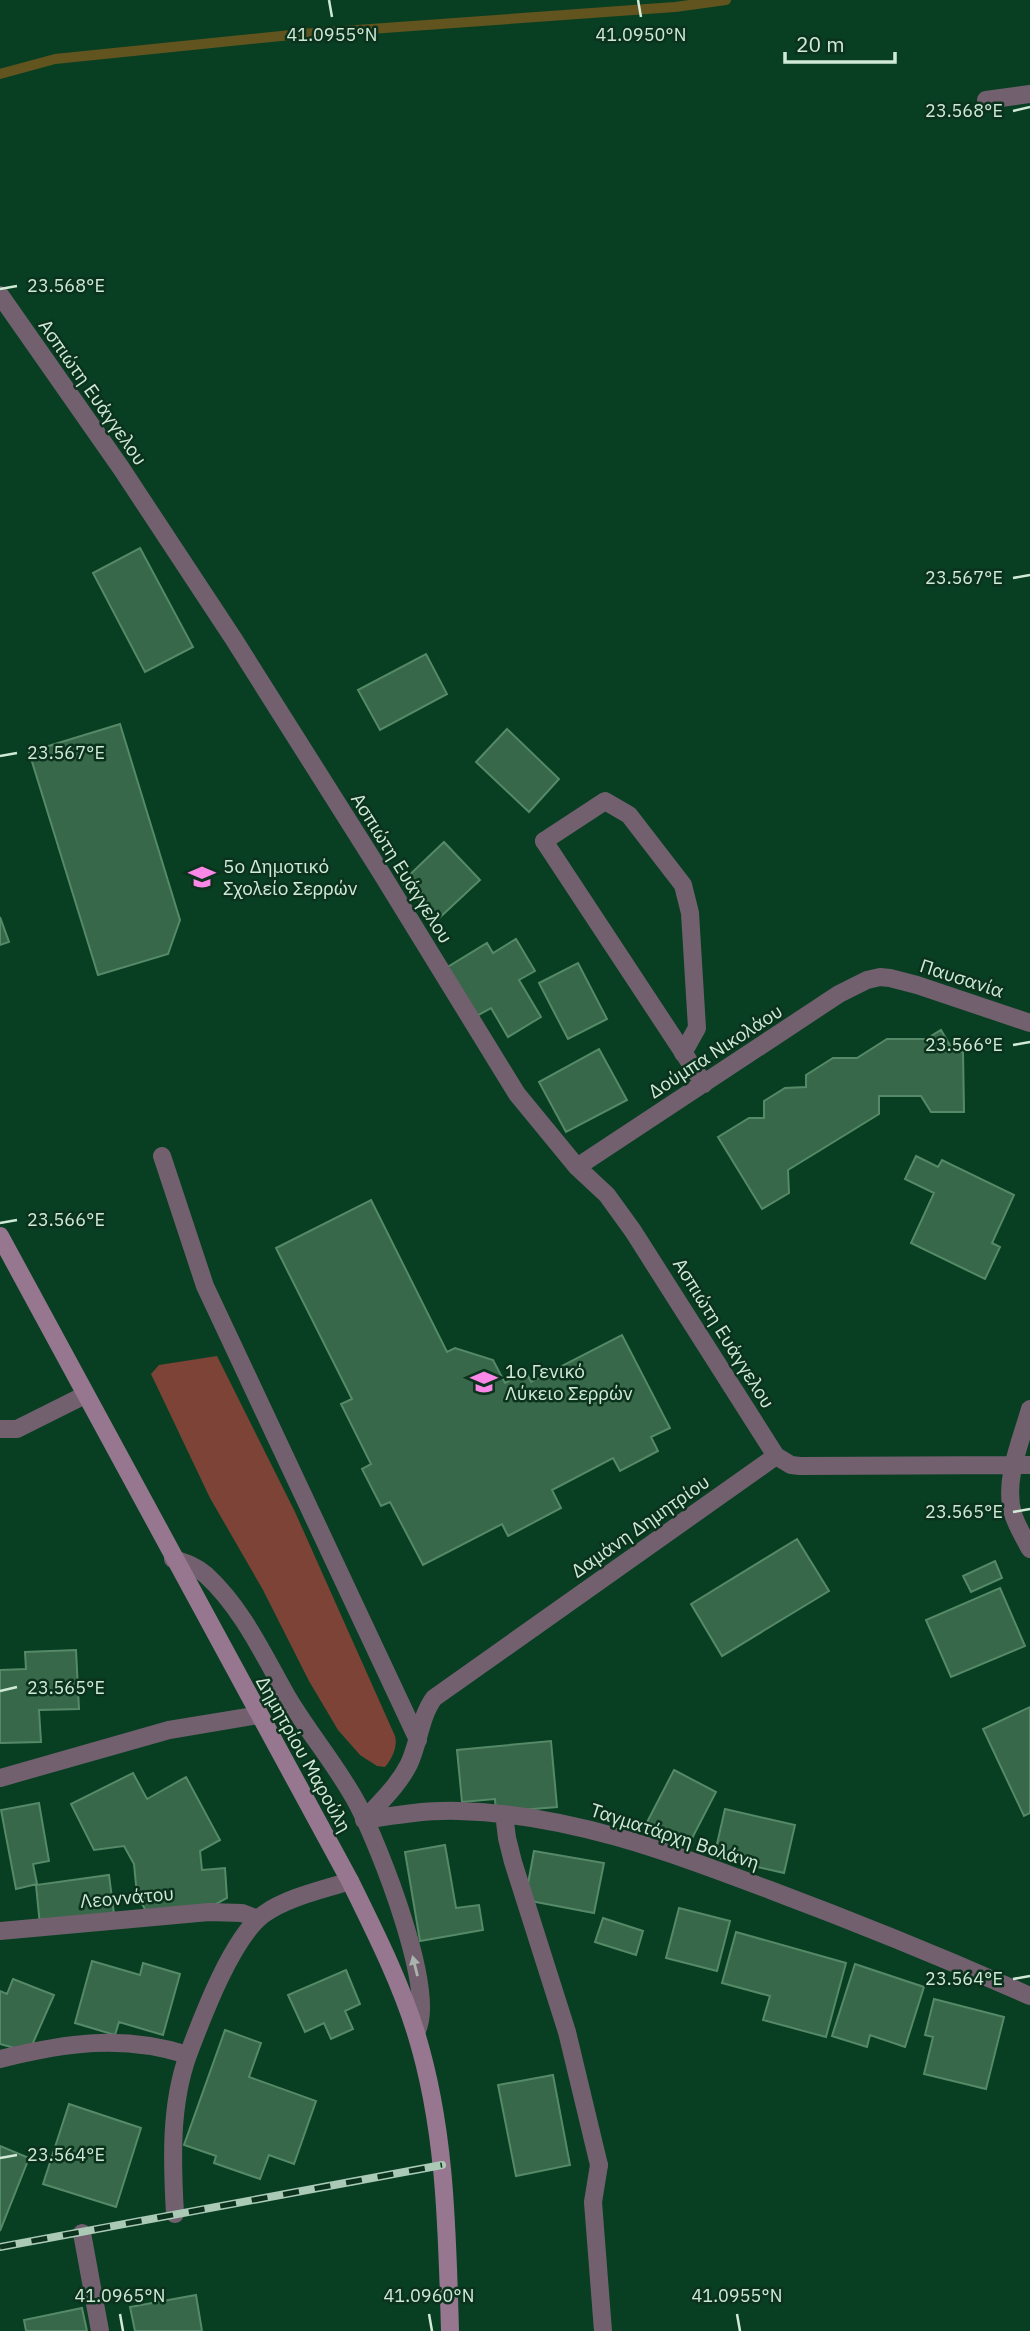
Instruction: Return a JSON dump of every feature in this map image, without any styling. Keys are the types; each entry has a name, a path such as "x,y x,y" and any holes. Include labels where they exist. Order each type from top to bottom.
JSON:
{"main road":[{"name":"Δημητρίου Μαρούλη","path":"0,1236 350,1881 379,1942 416,2032 428,2080 442,2165 450,2331"}],"street":[{"path":"986,100 1030,94"},
{"name":"Ασπιώτη Ευάγγελου","path":"0,295 121,468 233,638 517,1094 577,1167 607,1195 648,1252 776,1455"},
{"path":"683,1053 697,1028 690,913 682,885 629,815 605,800 544,841 683,1053 704,1084"},
{"name":"Δούμπα Νικολάου","path":"577,1167 847,989 880,977"},
{"name":"Παυσανία","path":"880,977 910,983 1030,1023"},
{"path":"162,1156 205,1286 418,1740"},
{"path":"0,1430 17,1429 85,1395"},
{"path":"1030,1409 1023,1464 1011,1503 1013,1516 1030,1549"},
{"path":"776,1455 791,1465 800,1466 1023,1464"},
{"name":"Δαμάνη Δημητρίου","path":"364,1820 402,1776 418,1740 427,1709 440,1693 776,1455"},
{"path":"173,1559 193,1564 239,1614 289,1699 340,1775 374,1839 400,1910 417,1971 422,2011 421,2024 416,2032"},
{"path":"0,1777 169,1730 259,1715"},
{"name":"Ταγματάρχη Βολάνη","path":"364,1820 440,1811 504,1814 604,1832 677,1855 866,1926 1030,1996"},
{"path":"504,1814 513,1862 567,2032 600,2165 593,2202 603,2331"},
{"path":"175,2214 175,2113 182,2072 198,2028 229,1960 246,1931 277,1906 350,1881"},
{"name":"Λεοννάτου","path":"0,1931 209,1912 242,1913 258,1919"},
{"path":"0,2059 86,2042 139,2043 188,2055"},
{"path":"82,2233 100,2331"}],"shaded area":[{"path":"217,1356 295,1512 395,1736 394,1752 385,1767 377,1766 360,1755 338,1730 210,1498 151,1374 159,1365"}],"building":[{"path":"140,548 193,647 145,672 93,573"},
{"path":"426,654 447,694 380,730 358,690"},
{"path":"120,724 180,920 168,954 98,975 29,752"},
{"path":"507,729 559,779 529,812 476,762"},
{"path":"444,842 480,880 437,920 402,882"},
{"path":"0,917 9,942 0,945"},
{"path":"516,939 535,971 519,980 541,1017 508,1037 491,1008 471,1019 441,971 487,943 493,953"},
{"path":"578,963 607,1019 568,1039 539,983"},
{"path":"941,1030 954,1052 963,1052 964,1112 931,1112 921,1096 879,1096 879,1114 788,1170 789,1193 762,1209 718,1137 749,1118 764,1118 764,1101 785,1088 806,1087 806,1075 833,1058 857,1058 887,1039 926,1039"},
{"path":"599,1049 627,1100 566,1132 539,1082"},
{"path":"916,1156 938,1167 942,1160 1014,1195 992,1243 1000,1247 985,1279 911,1243 934,1193 905,1179"},
{"path":"371,1200 447,1352 455,1348 493,1360 505,1383 526,1372 531,1382 622,1335 670,1428 651,1437 658,1451 620,1471 613,1458 552,1490 561,1508 508,1536 502,1524 423,1565 390,1502 381,1506 362,1469 371,1464 341,1404 352,1399 276,1248"},
{"path":"797,1539 829,1591 722,1656 691,1604"},
{"path":"995,1561 1002,1578 971,1592 963,1576"},
{"path":"1000,1588 1025,1646 951,1677 926,1620"},
{"path":"76,1650 79,1709 39,1710 41,1742 0,1743 0,1670 26,1669 25,1652"},
{"path":"1030,1707 1030,1813 1024,1816 983,1729"},
{"path":"551,1741 557,1807 496,1812 495,1799 462,1802 457,1750"},
{"path":"674,1770 716,1792 687,1848 645,1826"},
{"path":"133,1773 147,1799 186,1777 220,1840 200,1851 202,1870 225,1868 227,1898 216,1904 146,1911 137,1895 134,1864 124,1846 94,1850 71,1804"},
{"path":"39,1803 49,1861 33,1864 37,1884 16,1889 1,1810"},
{"path":"725,1809 795,1825 784,1873 714,1857"},
{"path":"445,1845 456,1908 479,1905 483,1930 420,1941 405,1852"},
{"path":"534,1851 604,1863 594,1913 525,1900"},
{"path":"109,1875 114,1914 40,1925 36,1885"},
{"path":"679,1908 730,1921 717,1971 666,1958"},
{"path":"603,1918 643,1931 636,1955 595,1942"},
{"path":"736,1932 846,1963 826,2037 763,2020 770,1996 722,1983"},
{"path":"92,1961 140,1975 143,1963 180,1974 163,2035 119,2022 115,2035 75,2023"},
{"path":"855,1964 924,1987 905,2047 870,2035 867,2047 832,2036"},
{"path":"346,1970 360,2004 345,2011 353,2029 331,2039 324,2023 305,2032 288,1995"},
{"path":"13,1979 54,1995 29,2052 0,2044 0,1991 7,1994"},
{"path":"934,1999 1004,2017 986,2089 924,2074 933,2037 925,2035"},
{"path":"225,2030 261,2043 249,2077 316,2101 294,2164 269,2155 260,2179 214,2163 216,2156 184,2145"},
{"path":"553,2075 570,2165 516,2176 498,2085"},
{"path":"69,2104 141,2128 116,2207 43,2184"},
{"path":"0,2146 29,2158 0,2231"},
{"path":"196,2295 202,2331 135,2331 130,2307"},
{"path":"82,2308 87,2331 26,2331 24,2320"}],"waterway":[{"path":"0,74 55,59 301,34 675,7 726,0"}],"railway":[{"path":"0,2247 442,2165"}],"place":[{"name":"5ο Δημοτικό Σχολείο Σερρών","path":"202,877"},
{"name":"1ο Γενικό Λύκειο Σερρών","path":"484,1382"}]}
